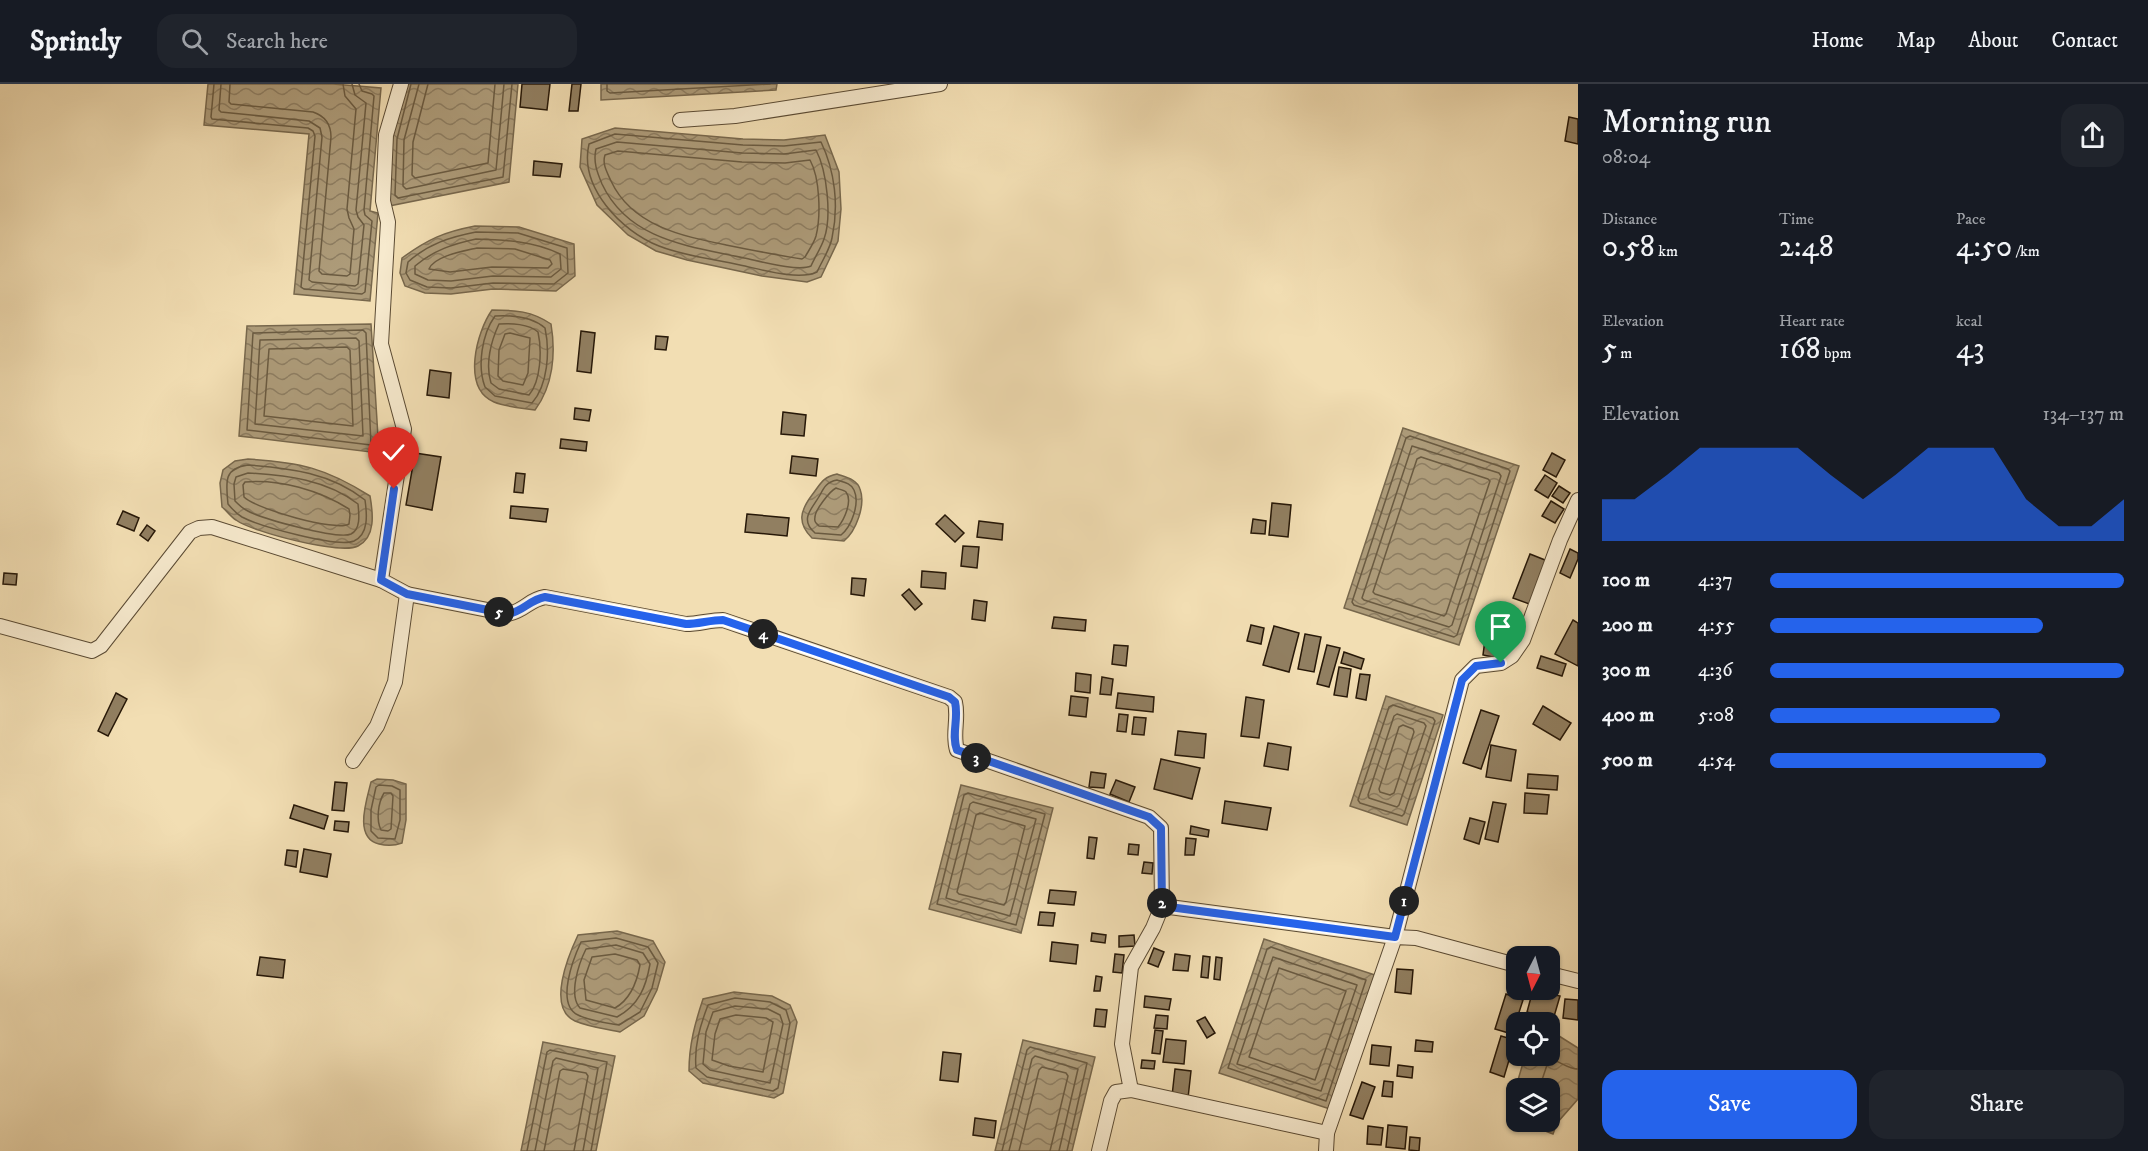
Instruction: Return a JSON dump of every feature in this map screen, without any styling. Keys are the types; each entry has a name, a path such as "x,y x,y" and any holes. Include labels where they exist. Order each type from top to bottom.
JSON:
{"street":[{"path":"381,580 404,429 381,344 388,222 383,201 386,135 401,84"},
{"path":"680,120 735,116 908,87 940,84"},
{"path":"1326,1151 1327,1133 1395,937 1462,680 1476,666 1501,663 1512,656 1523,640 1560,540 1578,500"},
{"path":"0,626 93,651 101,646 190,532 212,527 381,580 407,594 508,614 520,611 534,599 545,597 686,624 723,620 949,697 955,702 957,712 953,739 957,750 1149,817 1161,828 1162,906 1153,928 1131,967 1122,1044 1131,1090"},
{"path":"353,761 377,726 395,682 407,594"},
{"path":"1162,906 1416,938 1506,962"},
{"path":"1560,976 1578,981"},
{"path":"1100,1151 1111,1101 1116,1092 1131,1090 1327,1133"}],"water":[{"path":"208,84 333,84 381,88 370,211 378,213 370,301 294,294 309,134 204,125"},
{"path":"406,84 518,84 509,182 389,206 391,139"},
{"path":"601,84 777,84 776,90 601,100"},
{"path":"615,128 743,139 784,140 825,135 839,172 841,209 838,241 821,277 807,282 762,276 687,260 656,251 628,235 597,205 580,167 582,139"},
{"path":"475,226 519,227 574,244 575,276 556,291 493,289 451,294 425,293 405,286 400,273 402,258 437,237"},
{"path":"492,310 523,312 537,316 551,324 552,369 546,391 535,410 494,402 484,395 478,385 475,372 477,345 486,319"},
{"path":"371,324 379,453 239,436 247,326"},
{"path":"1403,428 1519,466 1459,645 1344,608"},
{"path":"248,459 312,468 340,479 370,496 372,524 368,537 358,546 349,548 316,545 277,536 236,520 222,507 220,483 223,470 235,461"},
{"path":"837,474 850,479 858,486 862,495 859,517 844,541 812,538 802,522 805,506 822,482"},
{"path":"1386,696 1443,715 1407,825 1350,806"},
{"path":"377,779 406,784 406,820 402,843 379,844 366,834 365,808 371,782"},
{"path":"961,785 1053,808 1021,933 929,909"},
{"path":"617,931 653,941 665,962 657,990 644,1016 620,1032 575,1021 566,1014 562,1005 561,993 565,967 578,935"},
{"path":"1264,939 1375,975 1330,1109 1219,1073"},
{"path":"734,992 772,996 790,1005 797,1022 783,1093 774,1098 703,1083 689,1071 693,1034 703,999"},
{"path":"1560,1037 1578,1048 1578,1099 1560,1120 1560,1078 1519,1078 1522,1066 1560,1066"},
{"path":"1023,1040 1095,1057 1072,1151 995,1151"},
{"path":"543,1042 615,1056 596,1151 521,1151"}],"building":[{"path":"522,84 550,84 547,110 520,107"},
{"path":"572,84 581,84 578,111 569,111"},
{"path":"1569,117 1578,119 1578,144 1565,141"},
{"path":"534,161 562,164 560,177 533,175"},
{"path":"581,331 595,333 591,373 577,371"},
{"path":"656,336 668,337 666,350 655,349"},
{"path":"430,370 451,373 449,398 427,395"},
{"path":"575,408 591,410 589,421 574,419"},
{"path":"783,412 806,415 804,436 781,434"},
{"path":"561,439 587,442 586,451 560,448"},
{"path":"415,453 441,457 432,510 406,505"},
{"path":"1552,453 1565,460 1556,477 1543,470"},
{"path":"792,456 818,459 816,476 790,473"},
{"path":"516,473 525,474 523,493 514,492"},
{"path":"1545,475 1557,483 1548,498 1535,490"},
{"path":"1559,486 1570,493 1563,503 1552,496"},
{"path":"1551,501 1564,509 1555,523 1542,516"},
{"path":"1272,503 1291,505 1288,537 1269,535"},
{"path":"511,506 548,509 546,522 510,518"},
{"path":"123,511 139,518 134,531 117,524"},
{"path":"747,514 789,518 787,536 745,532"},
{"path":"945,515 964,533 955,542 936,524"},
{"path":"1253,519 1266,521 1265,534 1251,533"},
{"path":"979,521 1003,524 1002,540 977,537"},
{"path":"147,525 155,531 148,541 140,535"},
{"path":"963,546 979,547 977,568 961,566"},
{"path":"1570,549 1578,553 1578,559 1570,578 1560,573"},
{"path":"1530,554 1550,562 1532,605 1513,598"},
{"path":"922,571 946,573 945,589 921,587"},
{"path":"4,573 17,574 16,585 3,584"},
{"path":"852,578 866,579 864,596 851,594"},
{"path":"909,589 922,604 915,610 902,595"},
{"path":"974,600 987,602 985,621 972,619"},
{"path":"1054,617 1086,620 1085,631 1052,628"},
{"path":"1573,620 1578,623 1578,666 1555,654"},
{"path":"1251,625 1264,628 1261,644 1247,641"},
{"path":"1274,626 1299,633 1289,672 1263,665"},
{"path":"1305,634 1321,637 1314,672 1298,669"},
{"path":"1485,640 1506,644 1503,659 1483,655"},
{"path":"1114,645 1128,646 1126,666 1112,664"},
{"path":"1327,645 1340,648 1329,687 1317,684"},
{"path":"1344,652 1364,659 1361,669 1341,663"},
{"path":"1541,656 1566,664 1562,676 1537,668"},
{"path":"1339,667 1351,669 1347,697 1334,695"},
{"path":"1076,673 1091,675 1090,693 1075,691"},
{"path":"1360,674 1370,675 1366,700 1356,698"},
{"path":"1102,677 1113,679 1111,695 1100,694"},
{"path":"116,693 127,699 108,736 98,731"},
{"path":"1118,693 1154,697 1153,712 1116,708"},
{"path":"1071,696 1088,698 1086,717 1069,715"},
{"path":"1246,697 1264,700 1259,738 1241,736"},
{"path":"1543,706 1571,723 1560,740 1533,724"},
{"path":"1481,710 1499,716 1481,769 1463,763"},
{"path":"1119,714 1128,715 1126,732 1117,731"},
{"path":"1134,717 1146,718 1144,735 1132,734"},
{"path":"1178,731 1206,734 1204,758 1175,755"},
{"path":"1268,743 1291,747 1288,770 1264,766"},
{"path":"1491,745 1516,750 1511,781 1486,777"},
{"path":"1161,759 1200,768 1192,799 1154,789"},
{"path":"1091,772 1106,774 1104,788 1089,787"},
{"path":"1528,774 1558,776 1557,790 1527,788"},
{"path":"1116,780 1135,787 1129,802 1110,794"},
{"path":"335,782 347,783 344,811 332,810"},
{"path":"1525,793 1549,795 1547,814 1524,813"},
{"path":"1225,801 1271,808 1267,830 1222,823"},
{"path":"1493,802 1506,804 1498,842 1485,839"},
{"path":"294,805 328,816 324,829 290,818"},
{"path":"1470,818 1485,822 1479,844 1464,839"},
{"path":"335,821 349,822 348,832 334,830"},
{"path":"1191,826 1209,830 1208,837 1190,834"},
{"path":"1089,837 1097,838 1094,859 1087,858"},
{"path":"1186,838 1196,839 1194,855 1185,855"},
{"path":"1129,844 1139,845 1138,855 1128,854"},
{"path":"304,849 331,854 327,877 300,872"},
{"path":"287,850 298,851 296,867 285,865"},
{"path":"1144,862 1153,863 1152,874 1142,873"},
{"path":"1050,890 1076,892 1074,905 1048,903"},
{"path":"1040,912 1055,913 1053,926 1038,925"},
{"path":"1092,933 1106,935 1105,943 1091,941"},
{"path":"1134,935 1135,946 1119,947 1119,936"},
{"path":"1052,942 1078,945 1076,964 1050,961"},
{"path":"1154,948 1164,952 1158,967 1148,963"},
{"path":"1115,954 1124,955 1122,973 1113,972"},
{"path":"1175,954 1190,956 1188,971 1173,970"},
{"path":"1203,956 1210,957 1208,978 1201,977"},
{"path":"260,957 285,960 283,978 257,975"},
{"path":"1216,957 1222,958 1220,980 1214,979"},
{"path":"1397,969 1413,970 1411,994 1395,992"},
{"path":"1096,976 1102,977 1100,991 1094,991"},
{"path":"1506,994 1506,1000 1523,1000 1519,1012 1506,1012 1506,1032 1495,1029"},
{"path":"1145,996 1171,999 1169,1010 1144,1007"},
{"path":"1565,999 1578,1000 1578,1020 1563,1018"},
{"path":"1530,1000 1559,1000 1555,1012 1527,1012"},
{"path":"1096,1009 1107,1010 1105,1027 1094,1026"},
{"path":"1156,1015 1168,1016 1167,1029 1154,1028"},
{"path":"1205,1017 1215,1033 1207,1038 1197,1021"},
{"path":"1155,1030 1163,1031 1160,1054 1152,1053"},
{"path":"1501,1036 1506,1037 1507,1066 1504,1077 1490,1072"},
{"path":"1166,1039 1186,1041 1184,1064 1163,1062"},
{"path":"1416,1040 1433,1042 1432,1052 1415,1051"},
{"path":"1372,1045 1391,1047 1389,1066 1370,1064"},
{"path":"943,1052 961,1054 958,1082 940,1080"},
{"path":"1142,1060 1155,1061 1154,1069 1141,1068"},
{"path":"1398,1065 1413,1067 1412,1078 1397,1076"},
{"path":"1175,1069 1191,1071 1188,1098 1172,1096"},
{"path":"1384,1081 1393,1082 1392,1097 1382,1096"},
{"path":"1362,1082 1375,1087 1363,1119 1350,1115"},
{"path":"975,1118 996,1121 994,1138 973,1135"},
{"path":"1388,1125 1407,1127 1405,1149 1386,1147"},
{"path":"1368,1126 1383,1128 1381,1145 1367,1144"},
{"path":"1410,1137 1420,1138 1419,1151 1409,1150"}],"route":[{"path":"394,489 381,580 407,594 508,614 520,611 534,599 545,597 686,624 723,620 949,697 955,702 957,712 953,739 957,750 1149,817 1161,828 1162,906 1395,937 1462,680 1476,666 1501,663"}]}
